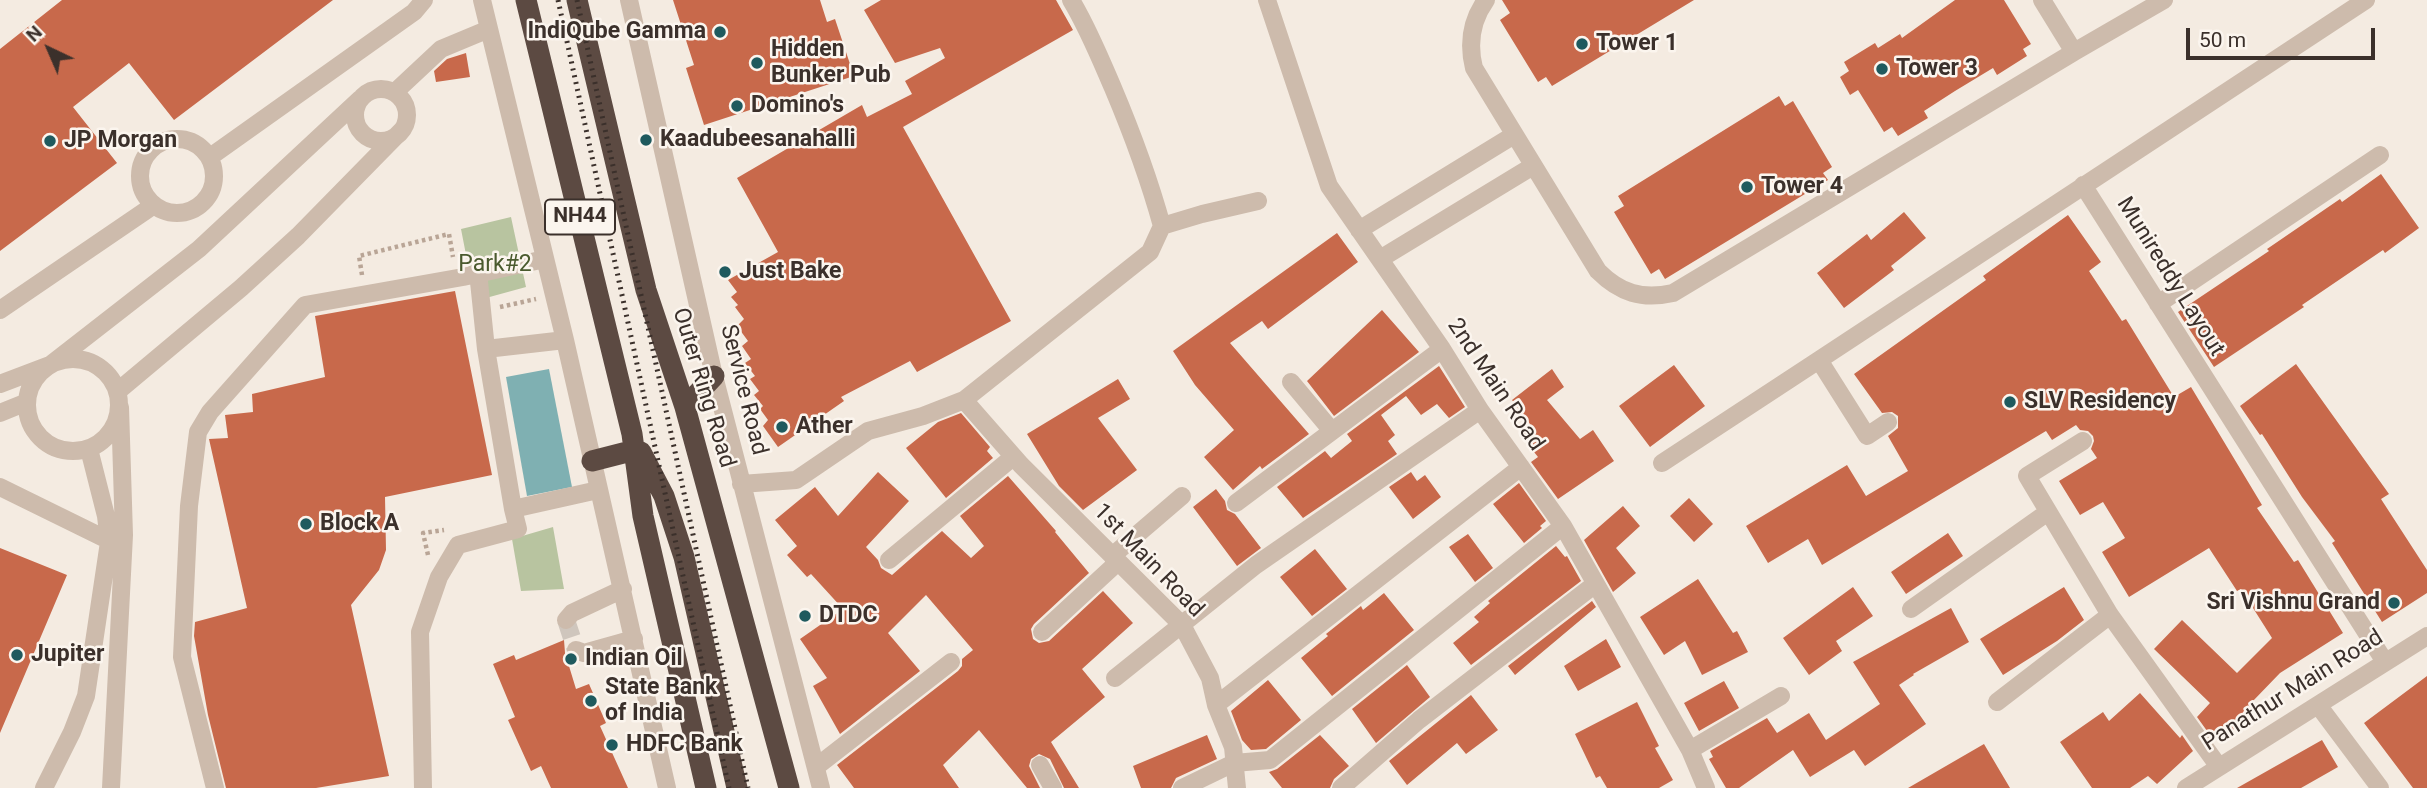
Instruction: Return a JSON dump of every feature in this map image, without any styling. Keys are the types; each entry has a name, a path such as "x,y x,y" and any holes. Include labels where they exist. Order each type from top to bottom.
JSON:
{"highway":[{"name":"NH44","path":"526,0 634,442 643,516 706,788"},
{"name":"Outer Ring Road","path":"576,0 646,290 685,407 789,788"},
{"path":"685,407 714,376"},
{"path":"592,461 634,442 664,496 698,613 737,788"}],"street":[{"path":"210,157 414,12 424,0"},
{"path":"482,0 502,72 667,788"},
{"name":"Service Road","path":"629,0 740,484 821,788"},
{"path":"740,484 796,480 868,431 923,416 964,400 1150,251 1162,226 1129,126 1087,26 1071,0"},
{"name":"2nd Main Road","path":"1267,0 1329,186 1442,348 1480,410 1563,526 1594,585 1690,750 1706,788"},
{"path":"1486,0 1475,19 1472,32 1471,56 1474,68 1598,271 1622,290 1637,295 1661,296 1672,293 2074,52 2143,5 2164,0"},
{"path":"2042,0 2074,52"},
{"path":"1662,463 2366,0"},
{"path":"396,92 441,49 489,29"},
{"path":"375,89 396,92 402,98 407,111 403,129 363,173 298,236 119,399 117,421 101,443 89,449 66,450 45,442 35,431 27,402 31,387 39,374 199,249 360,99 375,89"},
{"path":"360,99 355,114 356,122 368,138 383,141 403,129"},
{"path":"1359,230 1514,135"},
{"path":"177,139 190,141 201,147 214,167 214,181 208,197 192,210 174,213 153,205 144,193 140,177 143,161 150,150 164,141 177,139"},
{"path":"2158,304 2379,155"},
{"path":"1380,259 1533,166"},
{"name":"Munireddy Layout","path":"2083,185 2385,663"},
{"path":"1162,226 1258,201"},
{"path":"0,310 153,205"},
{"path":"215,788 182,657 189,506 198,432 210,412 305,305 463,277 545,259"},
{"path":"423,788 420,632 439,577 458,544 518,529 486,349 478,272"},
{"path":"486,349 565,341"},
{"path":"1236,503 1442,348"},
{"path":"0,384 64,360 78,359 92,362 104,370 119,399 114,758 111,788"},
{"path":"1819,360 1867,436 1888,422"},
{"path":"1291,382 1332,431"},
{"name":"1st Main Road","path":"964,400 1013,457 1182,625 1210,678 1216,705 1233,747 1237,788"},
{"path":"0,413 27,402"},
{"path":"1115,678 1256,565 1480,410"},
{"path":"2082,441 2027,477 2109,615 2219,766"},
{"path":"44,788 72,732 86,696 117,544 106,516 89,449"},
{"path":"889,560 1013,457"},
{"path":"1216,705 1521,467"},
{"path":"0,487 117,544"},
{"path":"513,509 598,490"},
{"path":"1042,632 1182,496"},
{"path":"1910,609 2048,512"},
{"path":"1182,788 1234,763 1270,760 1563,526"},
{"path":"1340,788 1419,720 1594,585"},
{"path":"566,620 572,613 623,589"},
{"path":"1997,702 2109,615"},
{"name":"Panathur Main Road","path":"2186,788 2427,636"},
{"path":"576,650 584,653 634,639"},
{"path":"816,767 951,662"},
{"path":"1690,750 1782,696"},
{"path":"2318,705 2380,788"},
{"path":"100,788 114,758"},
{"path":"1040,765 1053,788"}],"green space":[{"name":"Park#2","path":"511,217 526,287 475,301 461,229"},
{"path":"553,527 564,589 521,591 512,539"}],"water":[{"path":"549,369 572,487 527,496 506,377"}],"building":[{"name":"JP Morgan","path":"62,0 333,0 174,120 129,63 73,107 117,163 0,251 0,49"},
{"path":"673,0 820,0 827,22 835,19 854,76 704,125 686,68 694,65"},
{"path":"881,0 1056,0 1073,30 903,127 1011,321 917,372 910,361 841,397 844,401 778,447 763,426 768,420 760,409 763,406 754,395 759,391 750,379 755,376 745,363 751,359 742,346 748,341 737,326 744,319 731,297 737,292 728,280 778,252 737,178 862,105 867,117 912,94 905,81 945,58 940,48 895,63 864,10"},
{"name":"Tower 1","path":"1502,0 1694,0 1552,86 1546,77 1538,82 1500,20 1510,13"},
{"name":"Tower 3","path":"1955,0 2004,0 2031,44 2023,49 2027,56 1997,75 1993,68 1955,91 1924,111 1928,118 1898,136 1892,127 1884,132 1858,90 1850,95 1840,77 1849,71 1844,62 1875,43 1878,48 1900,34 1902,38"},
{"path":"466,53 470,77 436,82 434,71 447,59"},
{"name":"Tower 4","path":"1779,96 1785,106 1793,101 1832,167 1823,173 1828,180 1665,279 1659,269 1651,274 1614,212 1624,206 1618,196"},
{"path":"2381,174 2419,228 2214,367 2178,312 2340,199 2342,202"},
{"path":"1904,212 1926,238 1891,266 1894,270 1844,308 1817,273 1867,234 1871,240"},
{"path":"2068,215 2101,262 2089,271 2122,321 2126,319 2174,397 2191,387 2262,505 2257,508 2294,562 2298,560 2343,633 2280,673 2252,702 2258,708 2226,736 2217,729 2210,735 2197,717 2210,703 2154,649 2182,620 2237,673 2272,638 2241,589 2237,591 2209,548 2129,597 2102,552 2125,538 2103,502 2080,515 2059,481 2097,458 2091,449 2093,436 2076,425 2052,440 2046,431 1822,565 1808,539 1768,563 1746,526 1847,465 1866,496 1908,471 1888,436 1898,428 1898,416 1892,412 1882,413 1854,374 1986,280 1983,276"},
{"path":"1337,233 1358,262 1268,329 1262,321 1230,343 1309,434 1262,469 1260,466 1233,490 1204,457 1234,430 1195,385 1173,351"},
{"name":"Block A","path":"455,291 492,475 385,497 386,550 379,570 351,605 389,776 316,788 226,788 208,715 194,636 195,622 247,608 209,439 228,438 225,415 253,412 252,394 325,377 315,316"},
{"path":"1382,310 1419,352 1334,416 1307,381"},
{"path":"2296,364 2389,494 2381,499 2427,570 2427,593 2382,622 2332,543 2335,541 2240,406"},
{"path":"1674,365 1705,406 1650,447 1619,406"},
{"path":"1439,366 1465,407 1449,418 1437,404 1421,415 1406,396 1381,415 1395,435 1388,441 1397,454 1303,518 1277,487 1325,451 1331,458 1352,441 1347,434"},
{"path":"1552,369 1564,387 1547,400 1580,439 1593,430 1614,461 1558,499 1531,462 1538,457 1519,433 1530,424 1512,400"},
{"path":"1118,379 1130,399 1098,418 1137,470 1083,510 1059,486 1027,434"},
{"path":"961,413 990,447 987,451 993,458 946,498 906,448 938,422"},
{"path":"878,472 909,501 866,547 878,560 881,568 892,575 942,531 971,558 984,546 960,516 1008,476 1089,573 1034,624 1031,629 1033,639 1039,643 1049,641 1103,591 1133,623 1082,669 1105,697 1051,742 1079,788 1064,788 1050,759 1039,754 1031,759 1029,766 1040,788 1027,788 979,730 943,765 959,788 854,788 837,765 958,671 962,666 962,659 973,650 926,595 888,633 920,671 840,734 813,686 827,678 800,639 843,609 811,574 807,577 787,555 797,546 775,520 815,487 838,516"},
{"path":"1411,472 1417,481 1425,475 1441,497 1413,519 1389,487"},
{"path":"1519,483 1546,521 1540,526 1542,528 1524,543 1493,504"},
{"path":"1216,489 1225,501 1227,510 1235,514 1261,548 1237,566 1193,507"},
{"path":"1689,498 1713,524 1694,542 1670,516"},
{"path":"1623,506 1640,526 1616,548 1636,573 1613,592 1584,540"},
{"path":"1948,533 1963,556 1906,594 1891,572"},
{"path":"1468,534 1493,568 1475,582 1449,547"},
{"path":"1556,546 1567,556 1581,581 1471,665 1453,643 1479,622 1474,617 1490,603 1488,601"},
{"name":"Jupiter","path":"0,548 67,575 0,733"},
{"path":"1315,549 1347,589 1312,616 1280,577"},
{"path":"1698,579 1733,633 1737,631 1748,652 1702,675 1685,641 1664,655 1640,617"},
{"path":"1853,587 1873,616 1836,641 1842,651 1809,675 1783,638"},
{"path":"2064,587 2084,620 2057,641 2003,675 1980,639"},
{"path":"1384,593 1414,630 1332,696 1301,658 1361,606 1363,610"},
{"path":"1592,601 1596,607 1515,675 1508,666"},
{"path":"1951,608 1969,642 1899,685 1926,724 1865,766 1854,750 1810,777 1793,750 1739,788 1726,788 1709,759 1713,757 1710,751 1767,718 1777,733 1809,713 1826,740 1880,704 1853,662"},
{"path":"1606,639 1621,667 1578,691 1564,666"},
{"path":"564,640 565,653 576,689 589,684 606,723 600,726 628,788 551,788 541,766 531,771 508,720 515,717 493,664 514,655 516,660"},
{"path":"1407,665 1430,697 1376,743 1352,709"},
{"path":"2427,676 2427,788 2413,788 2364,723"},
{"path":"1268,680 1301,720 1266,749 1251,750 1242,740 1231,711"},
{"path":"1724,681 1739,708 1699,731 1684,703"},
{"path":"2140,693 2180,738 2182,735 2193,751 2157,784 2148,776 2130,788 2092,788 2060,742 2103,712 2109,721"},
{"path":"1471,695 1498,730 1466,754 1457,743 1407,785 1389,761"},
{"path":"1637,702 1659,746 1655,748 1673,780 1659,788 1607,788 1600,776 1596,778 1575,734"},
{"path":"1207,735 1217,759 1176,778 1171,788 1141,788 1133,766"},
{"path":"1320,735 1349,766 1334,779 1330,788 1282,788 1269,772 1277,769"},
{"path":"2322,740 2338,767 2301,788 2237,788"},
{"path":"1984,744 2010,788 1908,788"}],"tunnel":[{"path":"566,620 576,650"}],"railway":[{"path":"558,0 729,788"},
{"path":"577,0 748,788"}],"place":[{"name":"IndiQube Gamma","path":"720,32"},
{"name":"Tower 1","path":"1582,44"},
{"name":"Hidden Bunker Pub","path":"757,63"},
{"name":"Tower 3","path":"1882,69"},
{"name":"Domino's","path":"737,106"},
{"name":"Kaadubeesanahalli","path":"646,140"},
{"name":"JP Morgan","path":"50,141"},
{"name":"Tower 4","path":"1747,187"},
{"name":"Just Bake","path":"725,272"},
{"name":"SLV Residency","path":"2010,402"},
{"name":"Ather","path":"782,427"},
{"name":"Block A","path":"306,524"},
{"name":"Sri Vishnu Grand","path":"2394,603"},
{"name":"DTDC","path":"805,616"},
{"name":"Jupiter","path":"17,655"},
{"name":"Indian Oil","path":"571,659"},
{"name":"State Bank of India","path":"591,701"},
{"name":"HDFC Bank","path":"612,745"}]}
